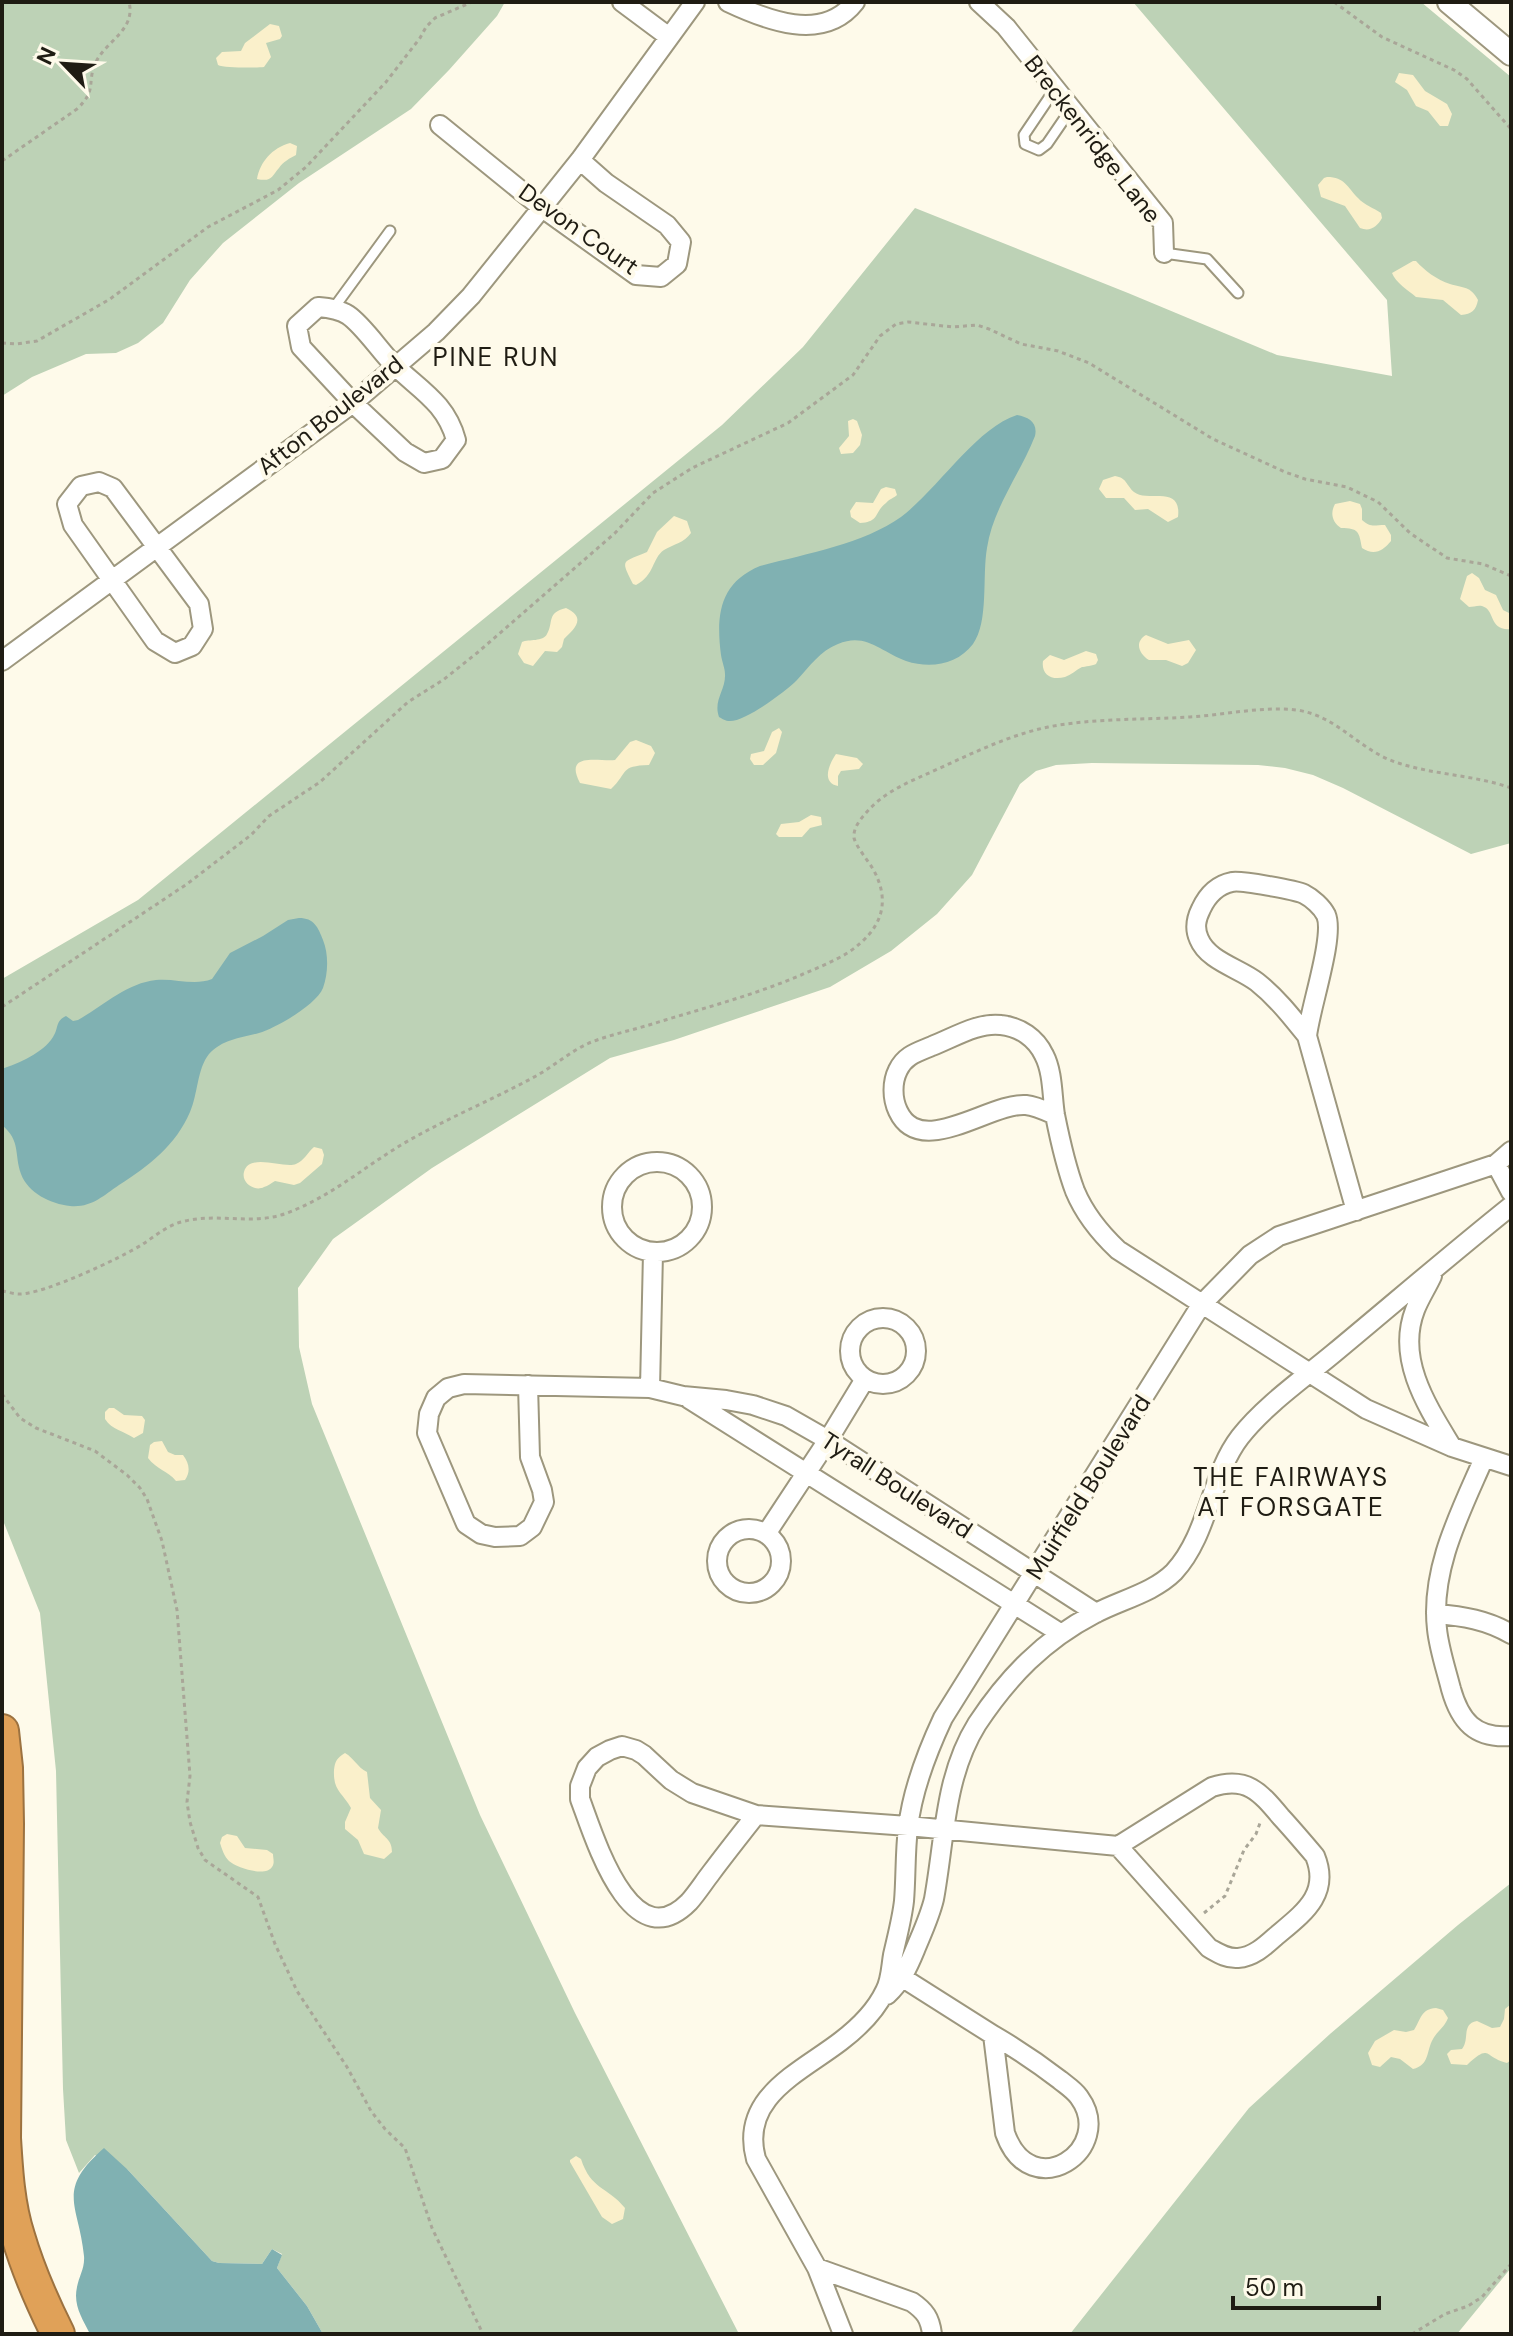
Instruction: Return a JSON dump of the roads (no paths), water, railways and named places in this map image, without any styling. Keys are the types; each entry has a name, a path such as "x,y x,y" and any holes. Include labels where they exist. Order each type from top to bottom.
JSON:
{"highway":[{"path":"2,1731 7,1824 4,2138 7,2187 17,2234 34,2283 58,2334"}],"street":[{"path":"622,2 669,37"},
{"name":"Afton Boulevard","path":"2,661 353,403 436,332 471,296 580,160 695,2"},
{"path":"728,2 764,19 799,26 831,20 850,9 855,2"},
{"name":"Breckenridge Lane","path":"979,2 1006,27 1163,223 1164,253"},
{"path":"1449,2 1511,54"},
{"name":"Devon Court","path":"440,125 541,207 636,275 661,277 677,264 681,242 667,225 606,183 580,160"},
{"path":"318,307 348,315 395,366 435,401 451,423 456,440 442,459 424,463 405,452 353,403 301,347 297,326 318,307"},
{"path":"99,482 113,488 199,604 203,629 192,646 175,653 155,641 112,579 73,525 67,504 81,486 99,482"},
{"path":"1307,1036 1254,979 1203,947 1196,934 1196,919 1213,890 1235,880 1302,893 1326,914 1329,933 1307,1036 1356,1211"},
{"path":"1055,1115 1026,1105 1005,1108 937,1132 924,1131 901,1117 895,1105 895,1079 899,1067 909,1055 982,1026 1007,1025 1023,1031 1046,1057 1055,1115 1072,1180 1089,1218 1118,1250 1366,1409 1452,1447 1511,1466"},
{"name":"Muirfield Boulevard","path":"897,1974 908,1826 933,1740 943,1718 1201,1305 1250,1255 1279,1236 1496,1164 1511,1151"},
{"path":"659,1161 676,1165 691,1176 700,1191 703,1208 699,1226 689,1240 674,1250 653,1253 639,1249 624,1238 615,1223 612,1206 616,1188 626,1174 641,1164 659,1161"},
{"path":"1496,1164 1511,1192"},
{"name":"Muirfield Boulevard","path":"843,2334 817,2268 756,2159 752,2130 758,2113 777,2087 843,2040 861,2023 924,1931 933,1902 950,1791 969,1738 1002,1689 1031,1657 1060,1633 1160,1584 1173,1572 1187,1556 1198,1534 1231,1451 1258,1418 1438,1264 1511,1206"},
{"path":"650,1388 653,1253"},
{"path":"1438,1264 1415,1311 1410,1330 1412,1369 1422,1394 1452,1447"},
{"path":"766,1534 865,1379"},
{"name":"Tyrall Boulevard","path":"528,1385 530,1457 544,1502 532,1527 520,1536 481,1534 466,1524 427,1433 429,1414 436,1398 448,1388 464,1384 528,1385 650,1388 683,1396 726,1400 786,1416 818,1456 1014,1603 1060,1633"},
{"name":"Tyrall Boulevard","path":"683,1396 818,1456 1035,1574 1096,1613"},
{"path":"1484,1458 1452,1533 1438,1587 1437,1631 1457,1709 1467,1724 1483,1734 1511,1736"},
{"path":"1436,1614 1479,1620 1511,1634"},
{"path":"756,1815 687,1903 668,1916 652,1916 632,1906 611,1876 580,1799 580,1786 587,1768 597,1757 622,1746 636,1750 671,1780 692,1793 756,1815 1118,1846 1212,1787 1227,1782 1253,1788 1268,1802 1315,1856 1320,1883 1309,1908 1264,1947 1248,1957 1235,1958 1209,1948 1118,1846"},
{"path":"897,1974 1031,2057 1077,2094 1089,2122 1079,2153 1068,2163 1036,2168 1021,2159 1010,2147 1005,2133 993,2035"},
{"path":"817,2268 912,2302 923,2309 930,2319 932,2334"}],"lane":[{"path":"1055,89 1024,135 1025,144 1039,150 1047,144 1071,109"},
{"path":"333,309 390,231"},
{"name":"Breckenridge Lane","path":"1164,253 1207,259 1238,293"}],"water":[{"path":"1017,415 1032,421 1035,436 990,533 981,624 978,635 967,651 951,661 924,665 906,661 865,642 848,641 826,651 791,685 755,711 737,720 719,717 718,705 725,674 721,655 720,614 728,591 736,582 760,566 833,547 886,526 915,505 987,432"},
{"path":"299,918 315,924 323,940 327,964 319,995 285,1021 259,1033 226,1042 209,1054 202,1067 190,1112 177,1135 160,1154 102,1197 84,1205 55,1203 29,1187 21,1174 15,1142 2,1125 2,1069 37,1053 53,1037 60,1020 66,1016 73,1021 78,1020 125,990 145,982 212,979 230,953 288,920"},
{"path":"104,2148 212,2261 262,2264 272,2249 282,2255 277,2268 307,2306 323,2334 90,2334 76,2300 84,2256 74,2199 80,2176"}],"district":[{"name":"PINE RUN","path":"496,357"},
{"name":"THE FAIRWAYS AT FORSGATE","path":"1291,1492"}]}
